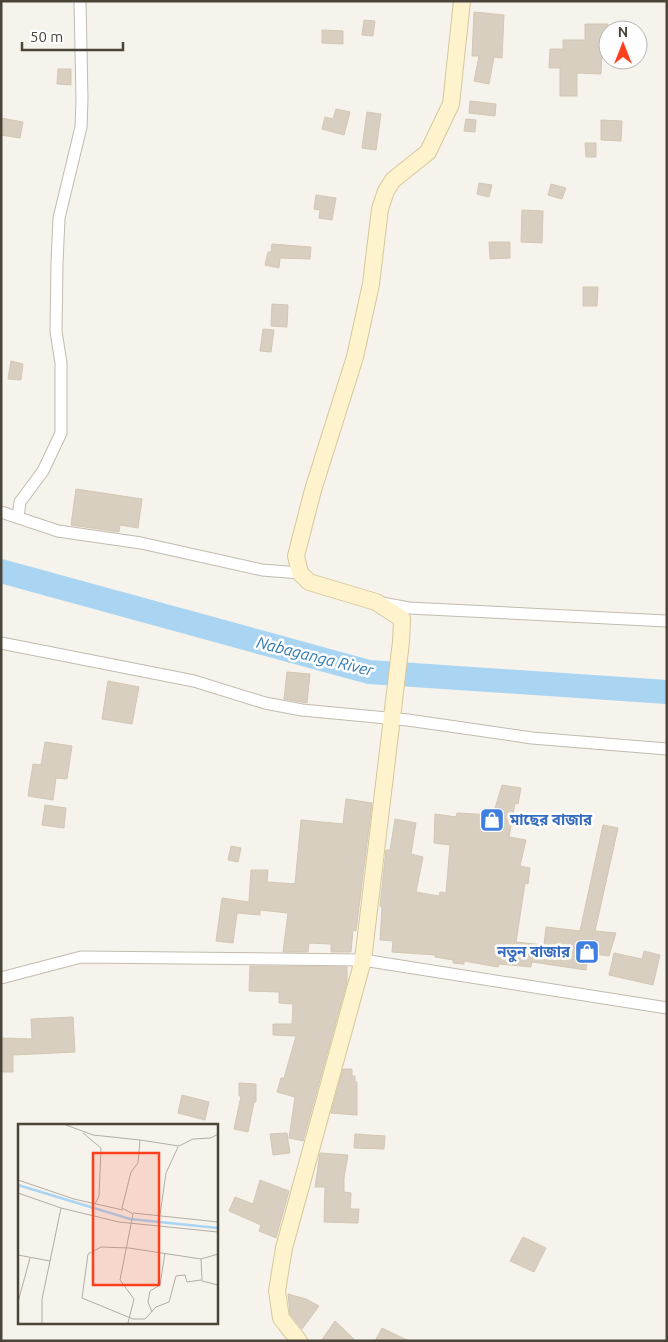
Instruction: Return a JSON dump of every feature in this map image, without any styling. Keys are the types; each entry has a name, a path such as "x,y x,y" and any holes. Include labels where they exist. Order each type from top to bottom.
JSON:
{"main road":[{"path":"299,1341 281,1318 277,1291 284,1248 363,960 401,642 402,619 376,602 309,582 300,573 296,556 313,490 355,357 371,284 380,209 386,191 393,180 428,152 451,104 462,1"}],"street":[{"path":"18,517 20,502 43,471 61,432 61,364 56,331 57,262 60,218 81,127 80,1"},
{"path":"1,512 58,531 141,543 262,570 300,573"},
{"path":"376,602 410,608 667,622"},
{"path":"1,643 194,681 265,703 302,710 393,710 532,738 667,749"},
{"path":"1,978 81,957 363,960 667,1008"}],"building":[{"path":"474,12 504,15 502,58 494,57 489,84 474,81 479,56 472,56"},
{"path":"364,20 375,21 373,36 362,35"},
{"path":"585,24 598,24 598,70 601,70 601,74 577,73 577,96 560,96 560,68 549,68 550,49 563,49 563,40 585,40"},
{"path":"322,30 343,31 343,44 322,43"},
{"path":"58,69 71,69 71,85 57,84"},
{"path":"470,101 496,104 495,116 469,113"},
{"path":"336,109 350,112 344,135 322,129 325,117 333,119"},
{"path":"367,112 381,114 376,150 362,148"},
{"path":"1,118 23,122 20,138 1,135"},
{"path":"466,119 476,120 475,132 464,131"},
{"path":"601,120 622,121 621,141 601,140"},
{"path":"585,143 596,143 596,157 586,157"},
{"path":"479,183 492,185 489,197 477,194"},
{"path":"551,184 566,188 562,199 548,195"},
{"path":"316,195 336,198 332,220 319,218 320,210 314,209"},
{"path":"522,210 543,211 542,243 521,242"},
{"path":"489,242 510,242 510,258 490,259"},
{"path":"272,244 311,247 310,259 280,258 279,268 265,265 268,252 271,252"},
{"path":"583,287 598,287 597,306 583,306"},
{"path":"272,304 288,305 287,327 271,326"},
{"path":"263,329 274,330 271,352 260,351"},
{"path":"11,361 23,364 21,380 8,379"},
{"path":"76,489 142,499 138,528 120,525 119,532 71,525"},
{"path":"287,672 310,674 307,703 284,699"},
{"path":"108,681 139,687 132,724 102,719"},
{"path":"45,742 72,746 67,779 56,778 53,800 28,796 33,764 41,765"},
{"path":"502,785 521,788 518,804 515,803 509,837 526,840 520,866 530,868 528,884 525,883 516,942 544,945 546,927 580,931 603,825 618,828 595,931 616,933 609,956 588,953 586,970 532,962 531,967 499,964 498,967 464,961 464,964 453,963 453,960 435,957 435,955 392,952 393,941 380,940 382,907 380,906 386,850 390,850 395,819 416,823 411,854 423,857 416,892 439,896 440,892 446,893 450,845 434,843 435,814 456,817 457,813 493,815"},
{"path":"346,799 372,803 356,931 353,930 351,952 331,952 331,944 309,943 308,952 283,952 288,913 260,910 260,915 237,913 233,943 216,941 222,898 249,902 251,870 268,870 267,882 295,884 301,820 343,824"},
{"path":"45,805 66,808 64,828 42,825"},
{"path":"231,846 241,848 238,862 228,860"},
{"path":"644,951 660,955 653,985 609,975 614,953 642,959"},
{"path":"250,966 347,967 347,982 303,1141 289,1138 295,1097 277,1092 281,1078 284,1078 296,1036 273,1035 273,1024 292,1024 293,1004 279,1003 279,992 249,991"},
{"path":"73,1017 75,1052 13,1055 13,1072 1,1072 1,1038 32,1039 31,1019"},
{"path":"343,1069 352,1069 352,1076 355,1076 355,1082 357,1082 357,1115 331,1113"},
{"path":"239,1083 256,1084 256,1102 254,1102 248,1132 234,1129 241,1096 239,1096"},
{"path":"182,1095 209,1102 205,1120 178,1113"},
{"path":"287,1133 290,1153 273,1155 270,1134"},
{"path":"355,1134 385,1136 384,1149 354,1148"},
{"path":"320,1153 348,1155 344,1178 344,1192 351,1193 350,1209 359,1209 358,1223 324,1222 325,1187 315,1187"},
{"path":"260,1180 289,1191 276,1238 259,1231 261,1225 229,1211 235,1197 253,1204"},
{"path":"523,1237 546,1248 534,1272 510,1261"},
{"path":"288,1294 306,1299 319,1306 302,1329 290,1314"},
{"path":"335,1321 356,1341 321,1341"},
{"path":"382,1328 409,1341 375,1341"}],"waterway":[{"name":"Nabaganga River","path":"1,571 369,672 667,692"}],"place":[{"name":"মাছের বাজার","path":"492,820"},
{"name":"নতুন বাজার","path":"587,952"}]}
